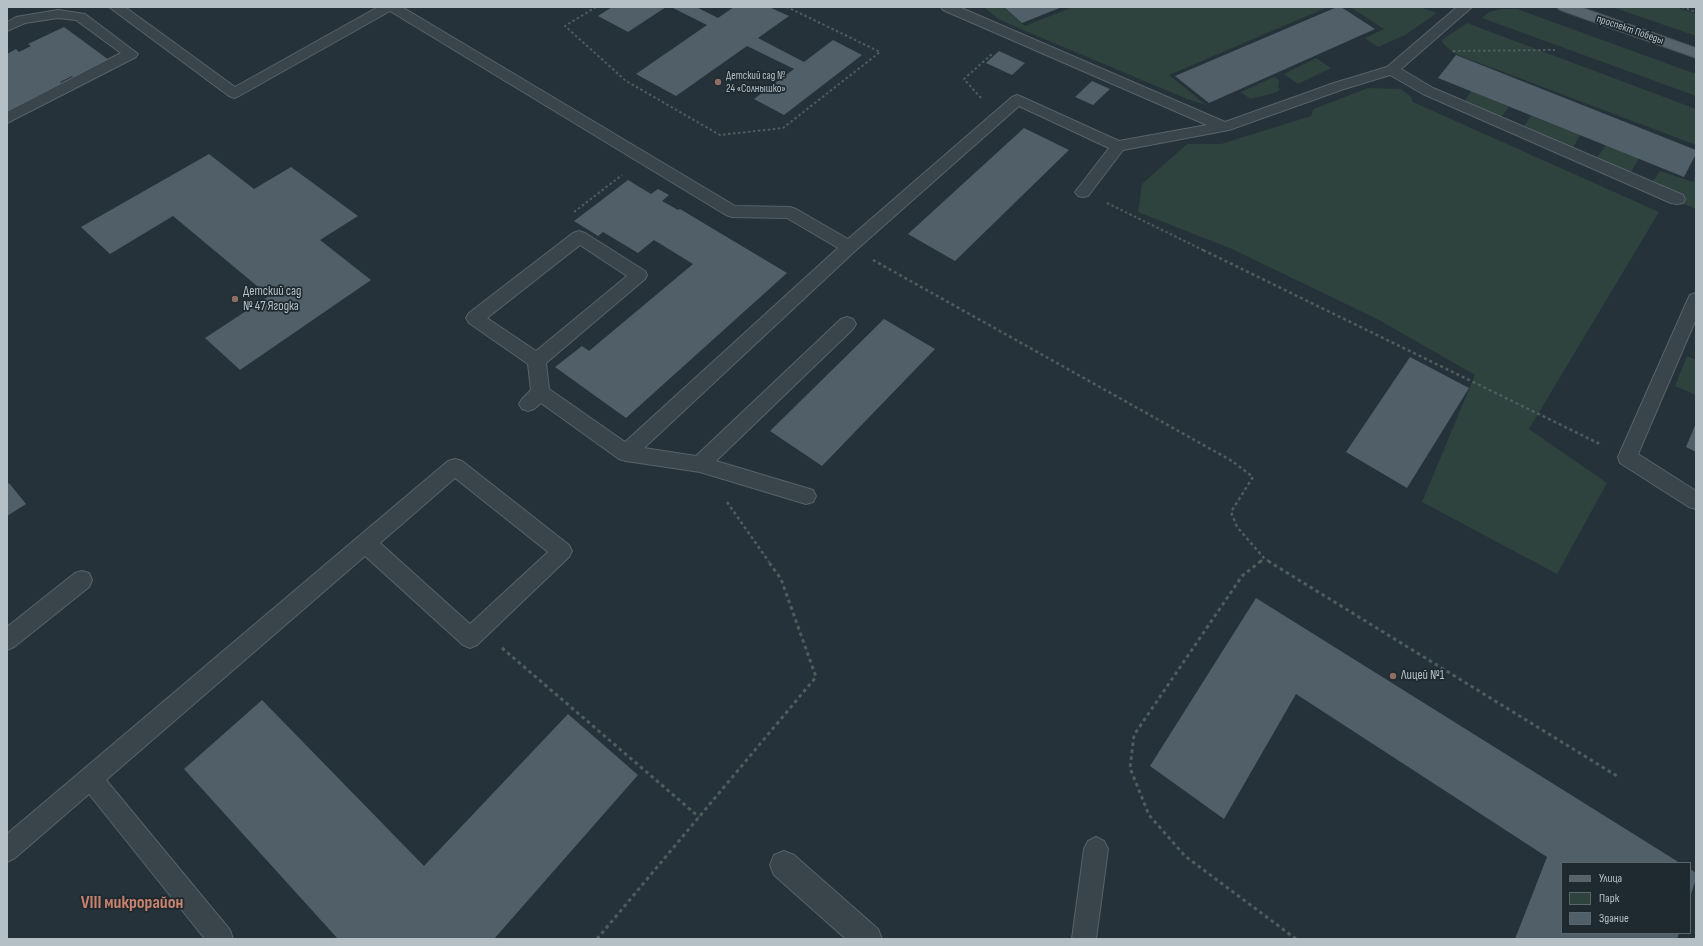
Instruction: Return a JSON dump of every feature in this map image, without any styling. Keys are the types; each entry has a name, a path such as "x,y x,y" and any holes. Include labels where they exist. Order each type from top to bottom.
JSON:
{"main road":[{"name":"проспект Победы","path":"1565,7 1696,53"}],"street":[{"path":"784,865 868,939"}],"lane":[{"path":"116,7 234,93 388,7"},
{"path":"393,7 732,211 790,213 849,247"},
{"path":"626,453 849,247 1017,100 1118,146 1224,127 1339,86 1392,70 1465,7"},
{"path":"953,8 1224,127"},
{"path":"7,27 21,20 58,14 80,17 131,54 7,118"},
{"path":"1392,70 1428,91 1677,199"},
{"path":"1083,192 1118,146"},
{"path":"537,361 475,318 579,238 639,275 537,361 534,398 626,453 700,464 806,496"},
{"path":"1696,299 1627,457 1696,501"},
{"path":"700,464 847,324"},
{"path":"7,850 90,778 365,543 455,467 562,551 470,638 365,543"},
{"path":"7,640 82,580"},
{"path":"90,778 221,939"},
{"path":"1084,939 1096,849"}],"path":[{"path":"596,7 565,26 626,81 720,134 783,128 880,52 787,7"},
{"path":"1682,7 1696,12"},
{"path":"998,116 964,79 1013,35"},
{"path":"1414,51 1555,50"},
{"path":"579,238 563,220 644,158"},
{"path":"1083,192 1627,457"},
{"path":"849,247 1232,461 1253,477 1231,512 1237,528 1264,558 1617,776"},
{"path":"597,939 816,677 781,579 700,464"},
{"path":"1264,558 1242,576 1134,735 1130,768 1149,815 1185,856 1296,939"},
{"path":"480,629 698,818"}],"green space":[{"path":"984,7 1003,7 1025,26 1073,7 1328,7 1169,75 1206,105 1187,99 1016,27 998,19"},
{"path":"1350,7 1419,7 1437,13 1405,35 1378,47 1365,38 1384,29"},
{"path":"1612,7 1675,7 1696,14 1696,36"},
{"path":"1502,9 1517,9 1696,74 1696,96 1482,18 1489,12"},
{"path":"1467,23 1696,109 1696,145 1453,53 1442,40"},
{"path":"1316,58 1331,68 1298,84 1284,74"},
{"path":"1274,77 1279,80 1278,87 1280,90 1274,93 1250,99 1241,92"},
{"path":"1368,88 1401,89 1411,97 1413,102 1659,212 1529,429 1607,483 1557,574 1422,502 1475,375 1379,320 1232,249 1138,212 1142,184 1187,144 1221,144 1311,116 1313,110 1316,108"},
{"path":"1471,91 1509,107 1501,117 1496,116 1468,104 1465,101"},
{"path":"1531,116 1580,135 1573,148 1527,130 1524,126"},
{"path":"1606,145 1639,158 1631,172 1623,173 1600,162 1597,158"},
{"path":"1660,171 1693,182 1696,174 1696,209 1648,188"},
{"path":"1687,356 1696,360 1696,395 1675,386"}],"building":[{"path":"612,7 666,7 628,32 598,16"},
{"path":"671,7 696,7 718,18 734,7 769,7 789,16 758,38 804,62 833,40 862,55 784,115 754,99 794,69 747,46 676,96 636,74 707,25"},
{"path":"1004,7 1062,7 1022,23"},
{"path":"1337,7 1341,7 1375,29 1209,103 1175,76"},
{"path":"64,27 109,60 75,78 72,76 60,82 62,84 7,113 7,54 16,49 19,52 31,46 28,44"},
{"path":"999,51 1025,63 1012,75 986,63"},
{"path":"1456,55 1696,150 1696,154 1684,177 1438,78"},
{"path":"1092,81 1110,89 1093,105 1075,97"},
{"path":"1024,128 1069,150 955,261 908,234"},
{"path":"209,154 254,189 291,167 358,216 320,240 371,280 240,370 205,338 269,296 173,216 110,254 81,227"},
{"path":"628,180 651,194 658,189 669,195 662,201 678,210 680,209 787,273 626,418 555,367 582,346 589,351 693,264 654,240 638,253 603,232 598,236 574,221"},
{"path":"884,319 935,349 822,466 770,431"},
{"path":"1410,357 1469,388 1407,488 1346,452"},
{"path":"1696,423 1696,452 1686,447"},
{"path":"9,483 26,504 7,516 7,485"},
{"path":"1256,598 1678,862 1561,862 1561,934 1679,934 1677,939 1515,939 1547,857 1296,694 1224,819 1150,766"},
{"path":"262,700 424,866 568,714 638,775 494,939 338,939 184,769"},
{"path":"1691,870 1696,873 1696,879 1691,894"}],"place":[{"name":"Детский сад № 24 «Солнышко»","path":"718,82"},
{"name":"Детский сад № 47 Ягодка","path":"235,299"},
{"name":"Лицей №1","path":"1393,676"}],"district":[{"name":"VIII микрорайон","path":"132,903"}]}
